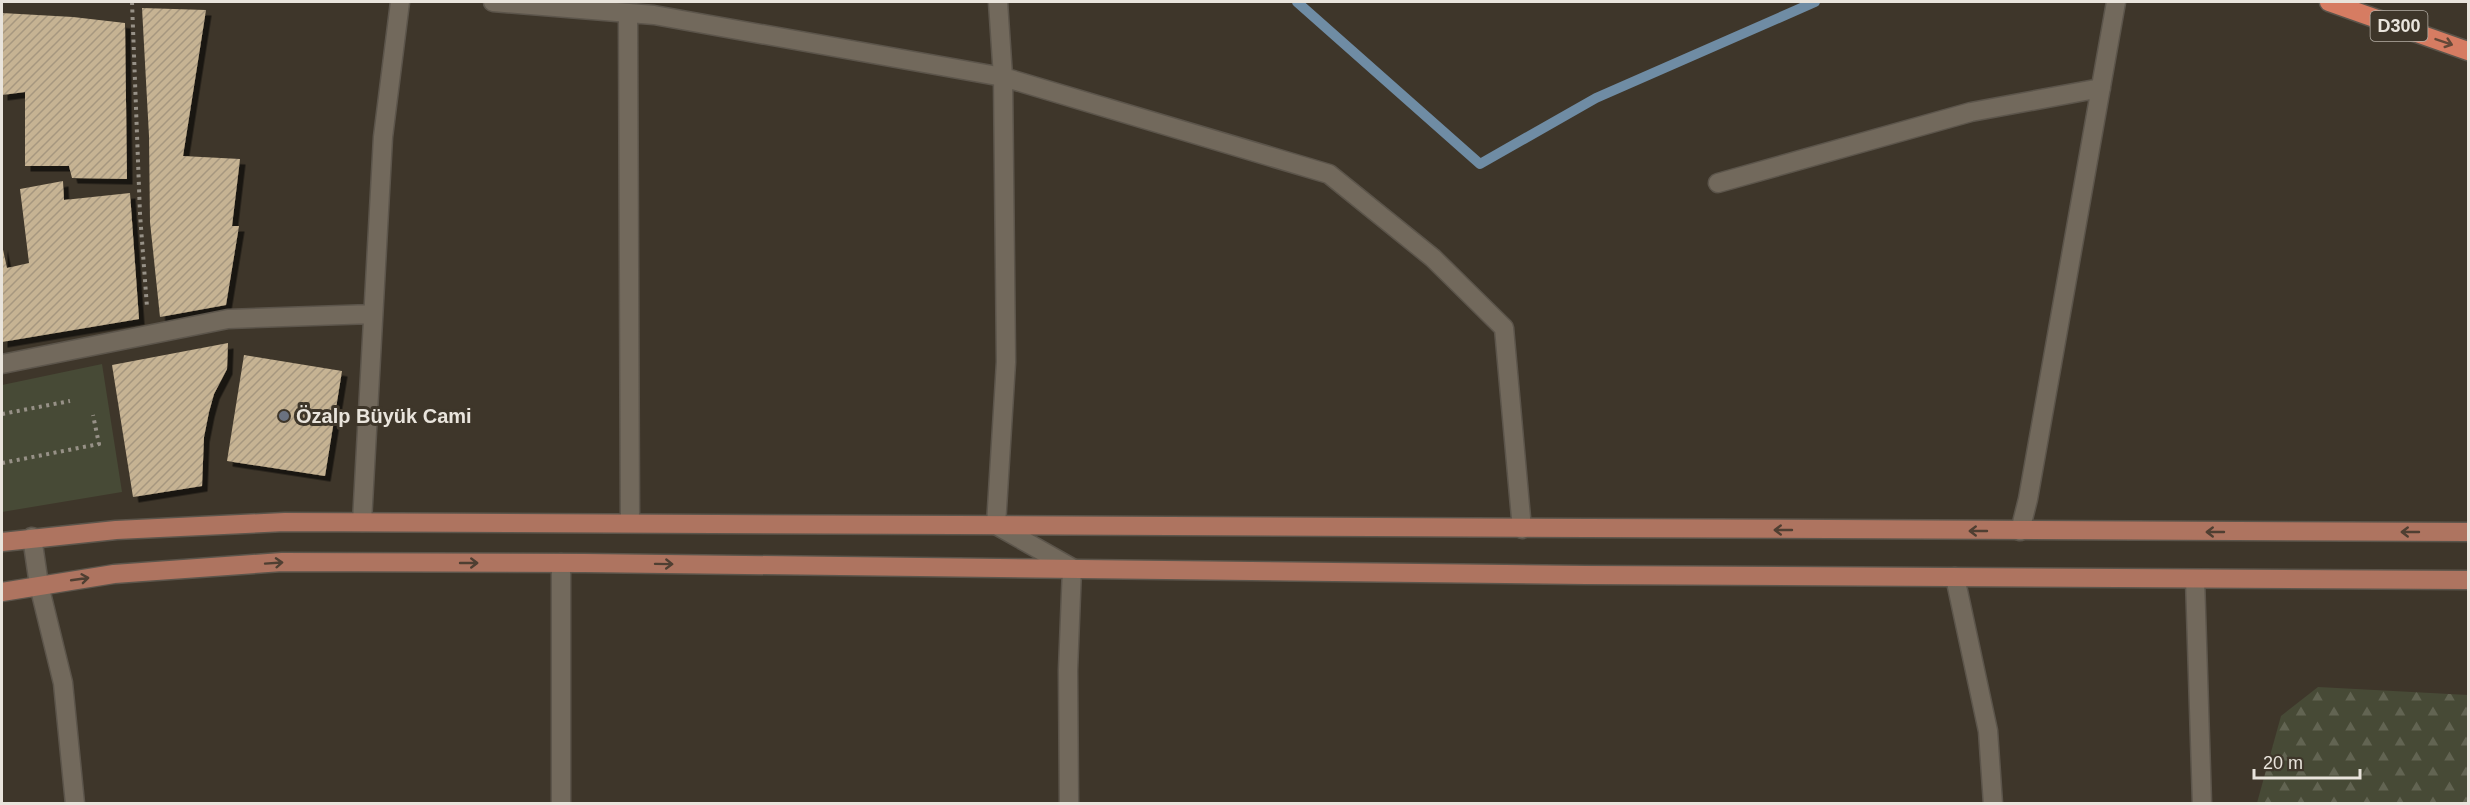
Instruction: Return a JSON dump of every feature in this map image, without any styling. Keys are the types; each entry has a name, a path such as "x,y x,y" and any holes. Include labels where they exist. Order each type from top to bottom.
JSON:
{"highway":[{"name":"D300","path":"2329,2 2469,51"}],"main road":[{"path":"2,542 32,537 116,530 285,522 2469,532"},
{"path":"2,592 114,574 282,562 2469,580"}],"street":[{"path":"362,522 383,137 400,2"},
{"path":"493,2 665,17 1003,77 1329,174 1433,258 1504,328 1522,529"},
{"path":"998,2 1003,77 1006,362 996,525 1072,568 1068,670 1069,804"},
{"path":"2020,531 2028,499 2116,2"},
{"path":"628,13 630,523"},
{"path":"1719,183 1971,112 2101,88"},
{"path":"2,364 228,319 373,314"},
{"path":"32,537 39,585 63,683 75,804"},
{"path":"561,563 561,804"},
{"path":"1954,577 1988,731 1993,804"},
{"path":"2195,579 2202,804"}],"path":[{"path":"132,2 140,214 149,335"},
{"path":"2,414 70,402"},
{"path":"2,463 99,444 93,415"}],"green space":[{"path":"102,364 122,492 2,512 2,385"},
{"path":"2318,687 2468,695 2468,803 2257,803 2281,716"}],"building":[{"path":"142,8 206,10 183,156 240,159 232,226 239,226 226,305 160,317 150,222 149,136"},
{"path":"2,13 125,23 127,179 72,178 69,166 25,166 25,92 2,95"},
{"path":"63,181 64,200 130,193 139,319 2,342 2,245 7,268 29,263 20,189"},
{"path":"228,343 227,369 214,394 204,437 202,486 133,497 112,365"},
{"name":"Özalp Büyük Cami","path":"244,355 342,371 325,476 227,461"}],"waterway":[{"path":"1297,2 1480,164 1596,98 1815,2"}],"place":[{"name":"Özalp Büyük Cami","path":"284,416"}]}
